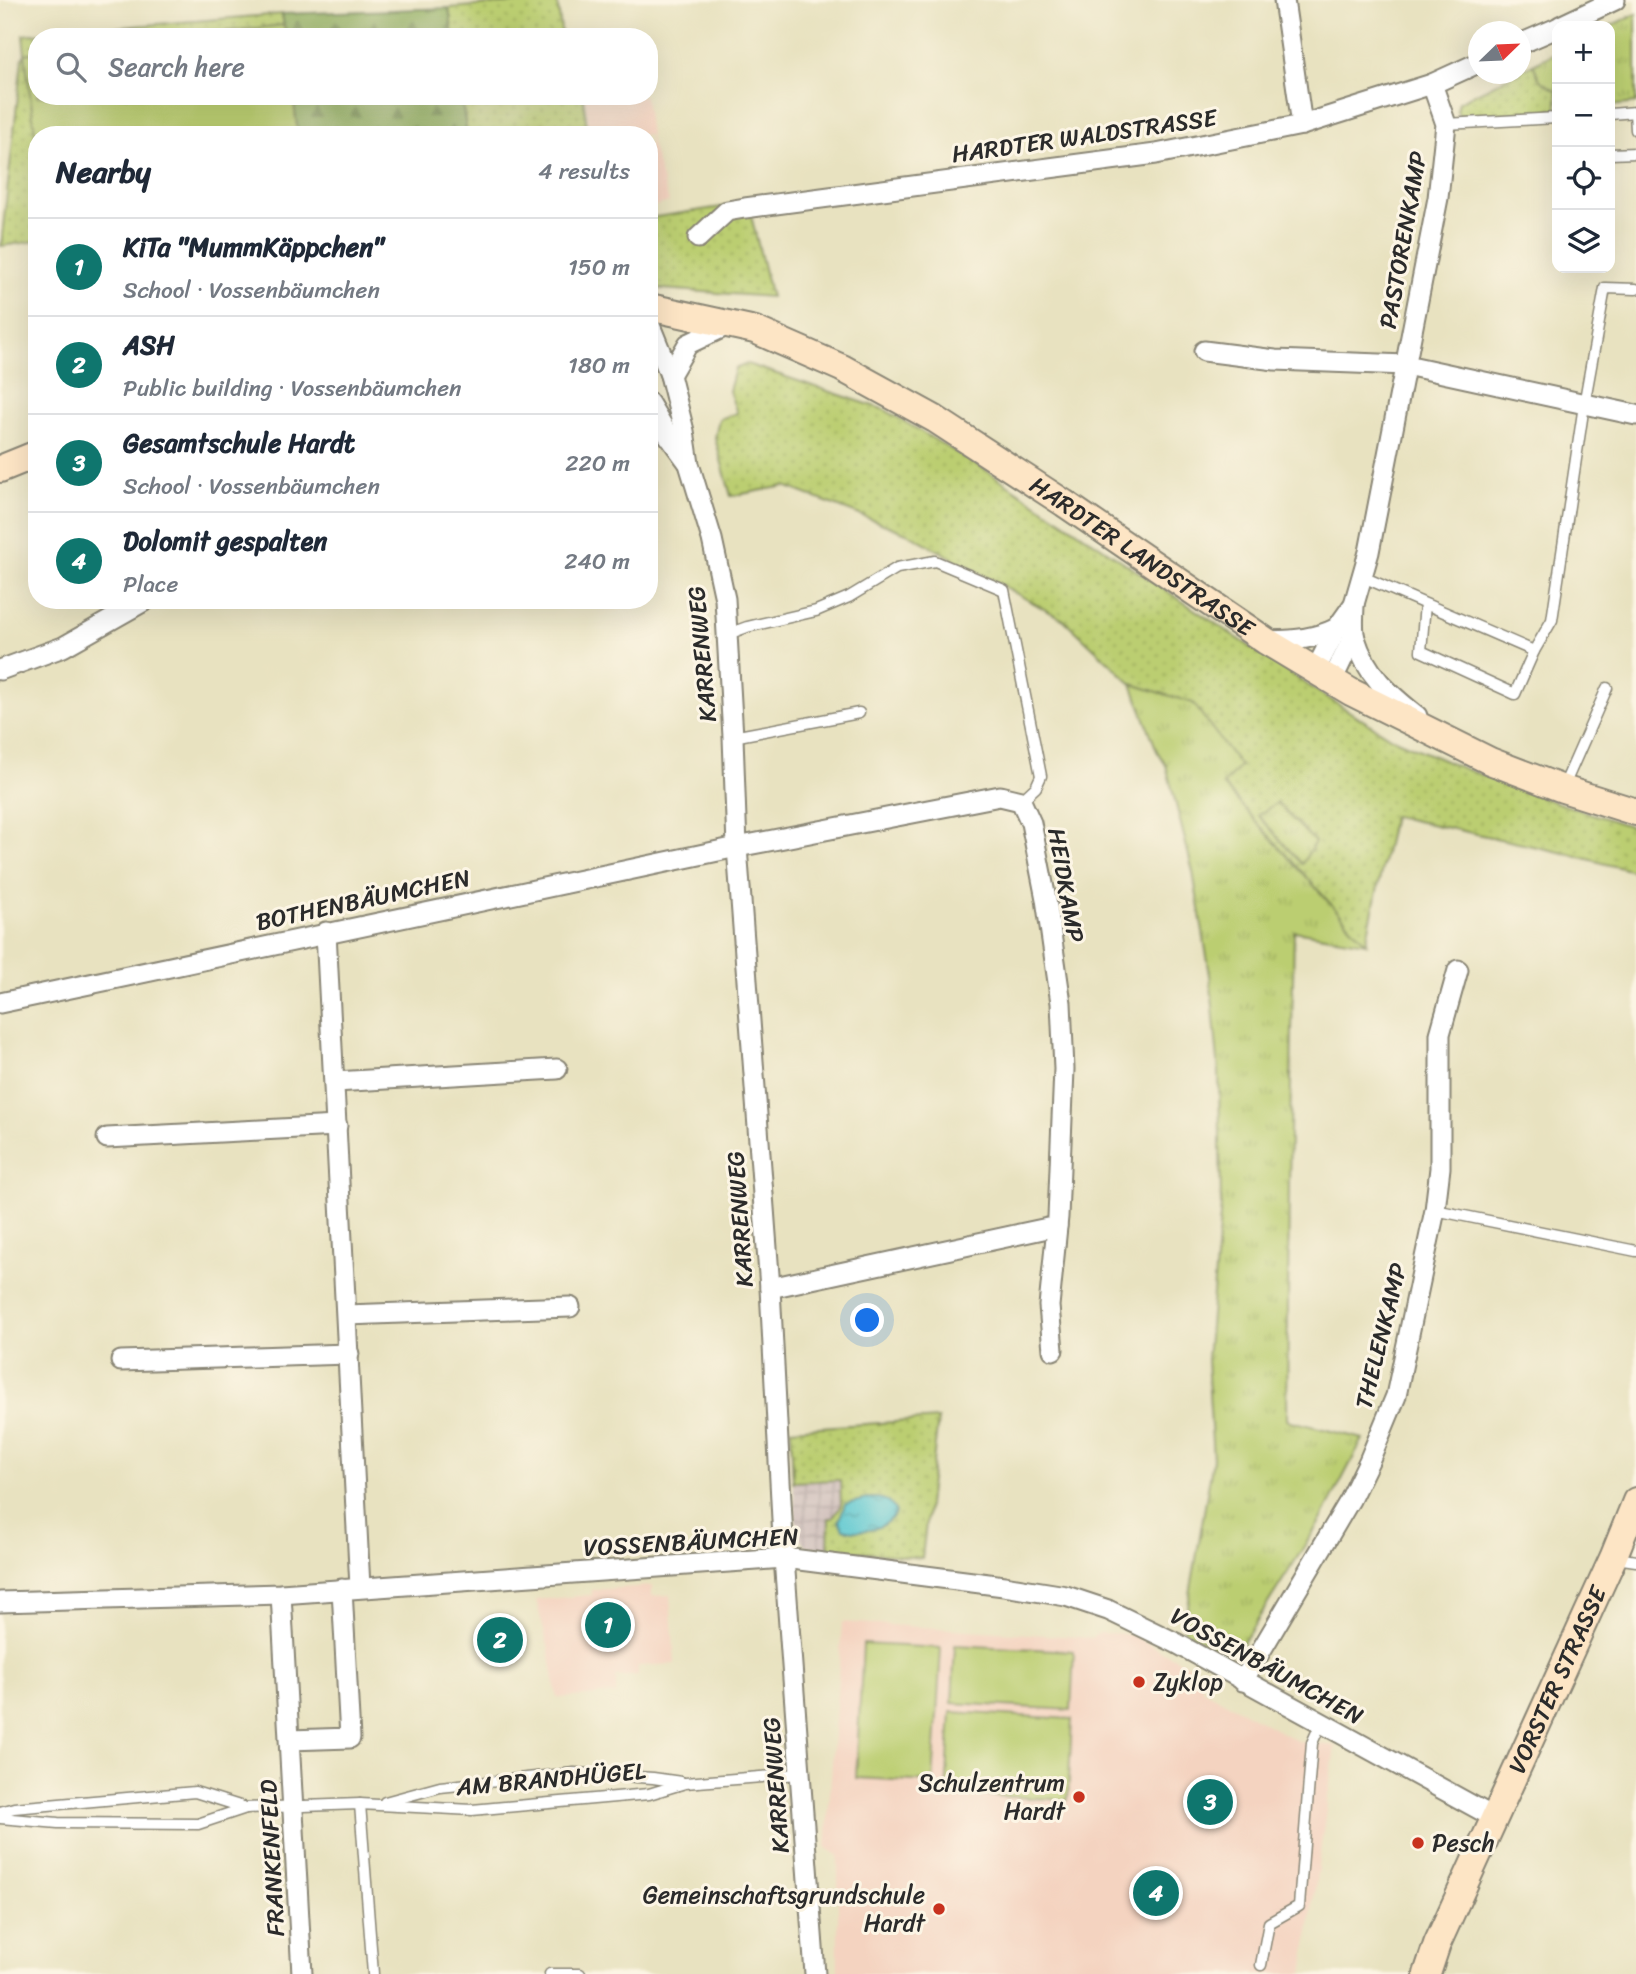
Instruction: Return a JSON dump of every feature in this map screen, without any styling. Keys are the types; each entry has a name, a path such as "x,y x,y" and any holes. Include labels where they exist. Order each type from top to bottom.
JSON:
{"main road":[{"name":"HARDTER LANDSTRASSE","path":"658,309 755,330 816,355 935,419 1266,641 1324,676 1490,761 1563,789 1636,812"},
{"path":"0,469 28,458"},
{"name":"VORSTER STRASSE","path":"1427,1974 1437,1944 1495,1818 1626,1549 1636,1501"}],"street":[{"path":"1284,0 1302,125"},
{"path":"1571,21 1615,0"},
{"path":"1531,40 1552,30"},
{"name":"HARDTER WALDSTRASSE","path":"698,238 727,211 1156,154 1302,125 1432,84 1468,68"},
{"name":"PASTORENKAMP","path":"1324,676 1345,632 1363,577 1438,198 1446,124 1432,84"},
{"path":"670,375 688,344 728,325"},
{"name":"KARRENWEG","path":"658,345 670,375 689,464 712,539 725,599 737,847 770,1288 783,1558 815,1974"},
{"name":"PASTORENKAMP","path":"1204,351 1275,360 1406,365 1636,415"},
{"name":"KARRENWEG","path":"658,418 689,464"},
{"path":"0,670 63,648 130,609"},
{"path":"1266,641 1307,640 1345,632 1384,690 1448,741"},
{"name":"HEIDKAMP","path":"737,847 1000,796 1021,801 1031,823 1046,899 1061,1003 1064,1069 1057,1226 1049,1306 1053,1350"},
{"name":"BOTHENBÄUMCHEN","path":"0,1003 737,847"},
{"path":"290,1740 350,1738 349,1354 326,932"},
{"name":"THELENKAMP","path":"1243,1681 1350,1500 1392,1407 1416,1310 1435,1210 1440,1168 1440,1034 1458,970"},
{"path":"335,1082 557,1069"},
{"path":"107,1138 337,1126"},
{"path":"770,1288 1057,1226"},
{"path":"347,1315 570,1307"},
{"path":"121,1361 349,1354"},
{"name":"VOSSENBÄUMCHEN","path":"0,1602 281,1594 783,1558 893,1570 1066,1596 1108,1610 1161,1636 1495,1818"},
{"name":"FRANKENFELD","path":"281,1594 302,1974"}],"lane":[{"path":"1615,114 1636,112 1636,130"},
{"name":"PASTORENKAMP","path":"1446,124 1552,118"},
{"path":"1615,154 1636,153"},
{"path":"1425,604 1421,651 1515,694 1534,651 1552,620 1584,405 1605,288 1636,289"},
{"path":"728,634 816,611 849,597 897,568 935,561 1004,590 1041,776 1036,787 1021,801"},
{"path":"1363,577 1534,651"},
{"path":"1563,789 1607,688"},
{"path":"733,737 859,713"},
{"path":"1435,1210 1636,1251"},
{"path":"1261,1965 1269,1923 1299,1906 1312,1743 1321,1723"},
{"name":"AM BRANDHÜGEL","path":"378,1804 440,1787 573,1773 653,1778 685,1783"},
{"name":"AM BRANDHÜGEL","path":"0,1818 58,1824 198,1824 246,1808 378,1804 472,1810 649,1794 685,1783 799,1774"},
{"name":"AM BRANDHÜGEL","path":"0,1812 14,1808 195,1792 246,1808"},
{"path":"360,1804 373,1974"},
{"path":"550,1974 580,1974"}],"shaded area":[{"path":"586,105 646,105 649,126 589,126"},
{"path":"658,166 669,202 658,205"},
{"path":"840,1480 841,1505 833,1518 829,1519 828,1549 808,1547 797,1535 793,1482"},
{"path":"652,1586 652,1596 670,1595 675,1664 638,1666 638,1675 616,1677 616,1694 557,1698 549,1650 536,1600 592,1595 592,1590"},
{"name":"Schulzentrum Hardt","path":"842,1622 1091,1638 1100,1633 1130,1634 1197,1670 1203,1690 1297,1741 1335,1746 1303,1974 838,1974 838,1855 826,1848"}],"green space":[{"path":"557,0 561,28 452,28 449,8"},
{"path":"449,8 452,28 284,28 282,14"},
{"path":"282,14 284,25 257,28 109,28"},
{"path":"1636,14 1636,103 1615,105 1615,24"},
{"path":"284,25 284,28 257,28"},
{"path":"23,35 28,35 28,54 25,54"},
{"path":"25,54 28,105 32,105 34,126 28,126 28,242 1,246 22,59"},
{"path":"25,54 28,54 28,78"},
{"path":"1552,54 1552,88 1540,80 1533,64"},
{"path":"1533,64 1540,80 1552,88 1552,110 1473,117 1459,115 1459,102 1494,84 1531,84"},
{"path":"32,105 294,105 297,126 34,126"},
{"path":"294,105 462,105 466,126 297,126"},
{"path":"462,105 584,105 587,126 466,126"},
{"path":"748,203 771,297 658,289 658,217"},
{"path":"747,364 885,410 992,474 1312,688 1390,737 1457,766 1636,828 1636,872 1569,854 1393,816 1366,943 1223,785 1193,703 1132,684 1064,620 909,534 785,486 731,496 715,438 719,419 737,413 729,391 735,369"},
{"path":"1132,684 1193,703 1240,766 1223,785 1366,943 1294,931 1287,1420 1363,1439 1321,1520 1237,1652 1225,1654 1184,1630 1213,1459 1207,1359 1221,1205 1219,1072 1210,975 1193,872 1166,765 1157,751"},
{"path":"1277,803 1315,842 1302,864 1258,815"},
{"path":"938,1419 922,1558 828,1549 829,1518 833,1518 841,1505 840,1480 793,1482 791,1429"},
{"path":"863,1644 941,1648 933,1782 856,1778"},
{"path":"955,1645 1074,1651 1071,1710 952,1703"},
{"path":"951,1712 1072,1719 1068,1800 946,1793"}],"water":[{"path":"872,1498 889,1503 896,1512 892,1518 880,1527 872,1529 843,1529 839,1521 845,1504"}],"place":[{"name":"KiTa \"MummKäppchen\"","path":"608,1625"},
{"name":"ASH","path":"500,1640"},
{"name":"Zyklop","path":"1139,1682"},
{"name":"Schulzentrum Hardt","path":"1079,1797"},
{"name":"Gesamtschule Hardt","path":"1210,1802"},
{"name":"Pesch","path":"1418,1843"},
{"name":"Dolomit gespalten","path":"1156,1893"},
{"name":"Gemeinschaftsgrundschule Hardt","path":"939,1909"}]}
